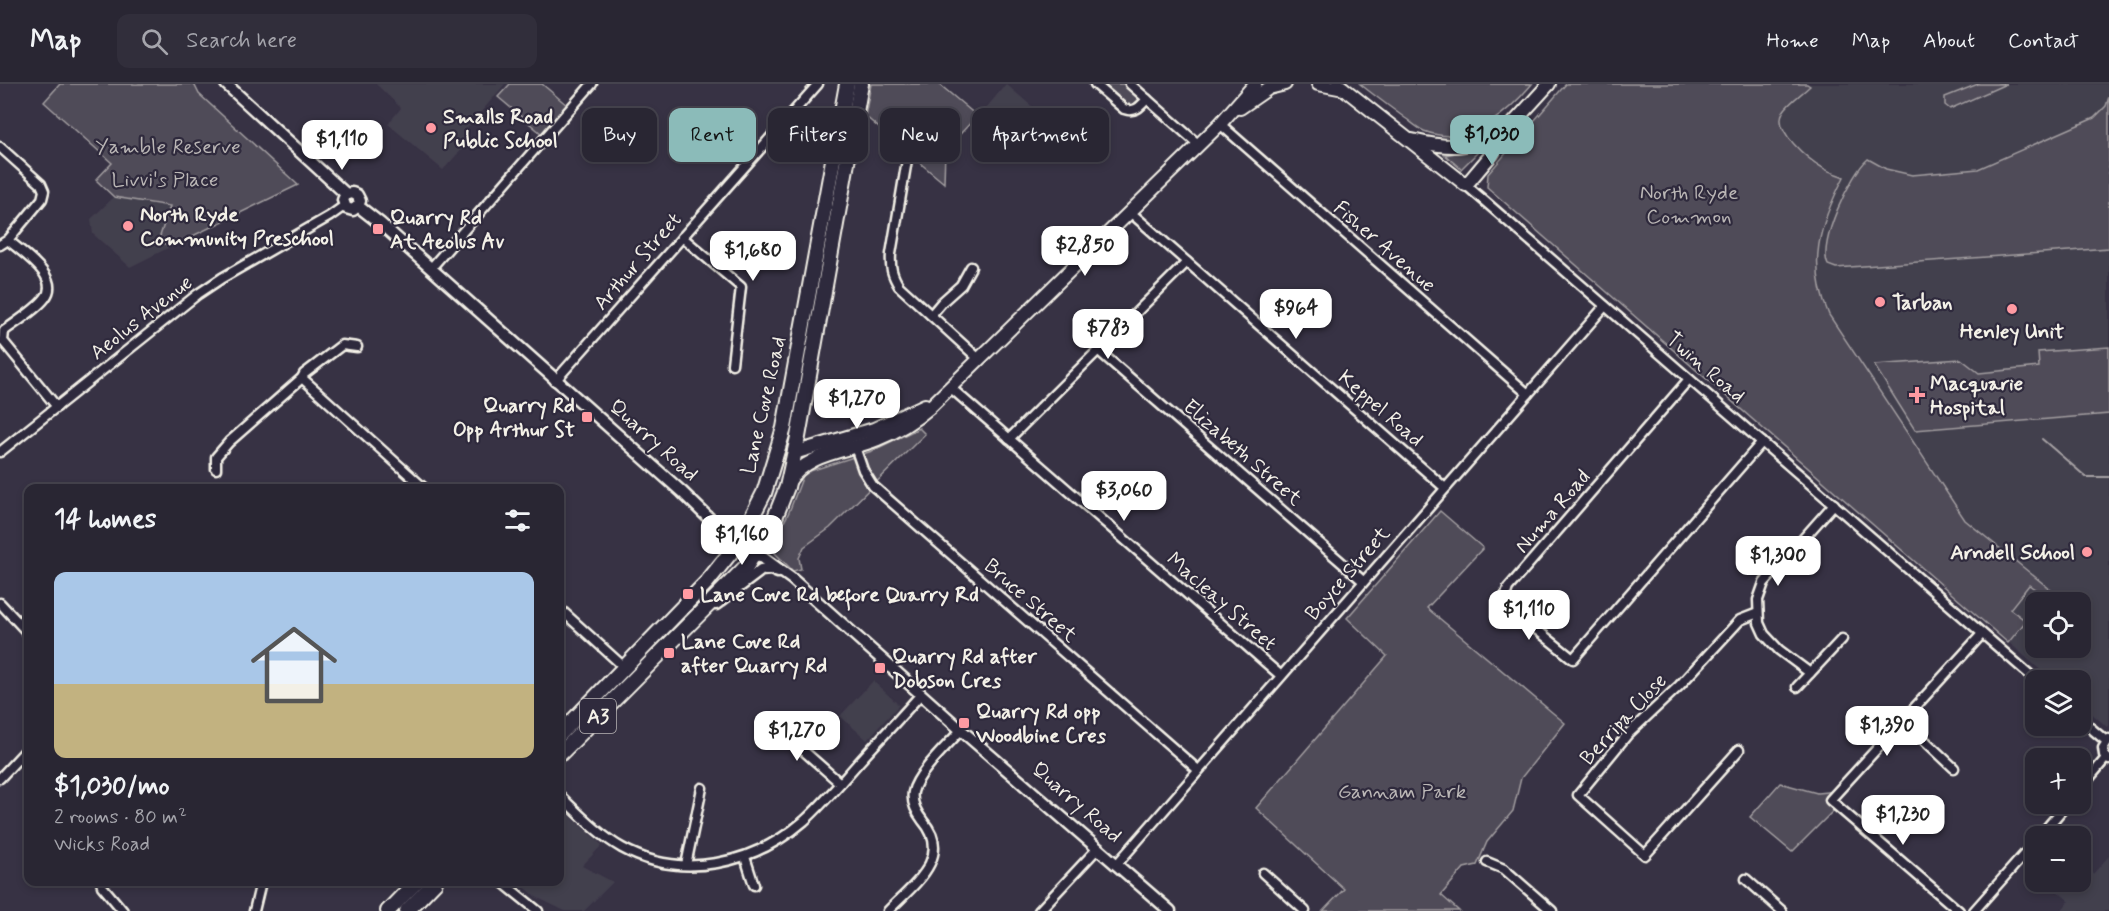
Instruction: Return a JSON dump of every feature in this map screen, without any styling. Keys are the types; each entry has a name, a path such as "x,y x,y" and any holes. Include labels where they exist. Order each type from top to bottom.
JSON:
{"highway":[{"name":"Lane Cove Road","path":"564,730 707,582 739,542 764,493 784,428 847,84"},
{"name":"Lane Cove Road","path":"564,750 746,567 774,520 787,487 794,453 861,84"},
{"path":"764,493 785,460 794,453"},
{"name":"Quarry Road","path":"739,542 755,552"},
{"path":"388,911 412,886"},
{"path":"407,911 431,886"}],"main road":[{"path":"1220,124 1255,84"},
{"path":"1251,99 1265,84"},
{"path":"794,453 877,440 910,423 951,388 1220,124 1251,99 1269,88 1285,84"},
{"name":"Twin Road","path":"1318,84 1341,86 1463,183"},
{"path":"1463,183 1487,150 1549,84"},
{"path":"1407,138 1440,146 1456,147 1484,141 1509,129"},
{"path":"787,487 799,470 811,461 853,442"}],"street":[{"path":"226,84 346,194"},
{"path":"431,268 592,84"},
{"name":"Arthur Street","path":"555,381 818,84"},
{"path":"1095,84 1124,109 1130,111 1138,108 1147,99"},
{"path":"1130,84 1199,144"},
{"name":"Fisher Avenue","path":"1220,124 1528,394"},
{"path":"0,147 41,184 45,191 42,199 4,243 41,269 47,277 49,290 45,298 4,331 3,341 57,407"},
{"path":"907,162 890,266 893,276 899,286 980,360"},
{"name":"Twin Road","path":"1463,183 2025,671"},
{"path":"346,194 357,195 360,201 358,206 351,210 344,206 343,200 346,194"},
{"name":"Aeolus Avenue","path":"0,452 198,294 344,206"},
{"name":"Quarry Road","path":"358,206 431,268 682,492 718,527 739,542"},
{"name":"Keppel Road","path":"1130,212 1445,488"},
{"path":"682,237 741,287 732,364"},
{"path":"1009,439 1187,262"},
{"path":"931,315 961,285 971,267"},
{"name":"Boyce Street","path":"1117,864 1605,306"},
{"path":"216,469 216,457 229,442 304,374 342,345 357,347"},
{"name":"Elizabeth Street","path":"1099,351 1363,581"},
{"path":"302,378 420,484"},
{"name":"Numa Road","path":"1689,379 1508,588 1506,594 1509,608 1573,660 1762,442"},
{"name":"Macleay Street","path":"951,388 1280,675"},
{"name":"Bruce Street","path":"853,442 862,470 873,486 1198,770"},
{"path":"1810,673 1770,642 1761,629 1758,600 1764,583 1834,504"},
{"name":"Quarry Road","path":"755,552 792,579 1170,911"},
{"path":"699,614 722,600 761,570 774,570 792,579"},
{"path":"0,603 24,629"},
{"path":"564,613 624,667"},
{"name":"Berripa Close","path":"1739,750 1645,855 1578,795 1628,734 1679,686 1740,620 1758,613"},
{"path":"1959,911 1830,800 1982,634"},
{"path":"1797,687 1842,639"},
{"path":"564,800 609,840 624,849 656,861 686,865 708,864 745,857 790,832 805,820 921,694"},
{"path":"1903,720 1954,768"},
{"path":"771,722 840,783"},
{"path":"2091,727 2108,740 2103,752 2108,759 2091,777"},
{"path":"888,911 928,868 935,849 928,827 917,815 913,801 918,780 962,730"},
{"path":"0,778 24,752"},
{"path":"686,865 702,788"},
{"path":"2048,826 2059,814"},
{"path":"1040,911 1098,848"},
{"path":"1974,911 2025,853"},
{"path":"745,857 754,885"},
{"path":"1486,862 1504,869 1552,911"},
{"path":"1263,873 1305,911"},
{"path":"1746,879 1782,911"},
{"path":"102,886 123,911"},
{"path":"254,911 260,886"},
{"path":"507,886 538,911"}],"shaded area":[{"name":"Smalls Road Public School","path":"376,84 505,84 464,132 472,138 443,170 388,124 401,108"},
{"path":"1006,84 1034,108 986,108"},
{"name":"Macquarie Hospital","path":"1566,84 2109,84 2109,726 2107,727 2091,713 2091,670 2040,670 2027,658 2091,658 2091,592 2025,592 2025,657 1487,187 1488,174"},
{"name":"North Ryde Community Preschool","path":"114,197 170,206 158,242 172,246 130,267 93,234 91,219"},
{"path":"873,681 899,705 867,740 840,716"},
{"path":"564,811 602,845 582,866 613,882 584,911 565,911 536,897 524,886 564,886"},
{"path":"2109,856 2109,911 2061,911 2069,901 2059,892 2091,892 2091,872 2093,874"}],"green space":[{"name":"Yamble Reserve","path":"60,84 194,84 199,94 298,185 172,246 158,242 170,206 114,197 96,180 112,163 44,102"},
{"path":"510,84 542,84 568,106 542,134 498,97"},
{"path":"871,84 939,84 972,112 972,121 960,134 960,108 880,108 880,129 868,119 866,108"},
{"path":"1099,84 1126,84 1139,96 1139,101 1136,105 1127,107"},
{"path":"1360,84 1532,84 1510,107 1484,126 1470,132 1440,135 1421,130"},
{"name":"North Ryde Common","path":"1566,84 1807,84 1810,86 1792,101 1783,112 1781,119 1787,136 1801,152 1825,169 1844,177 1822,228 1817,262 1822,296 1829,315 1965,520 2051,590 2039,592 2029,585 2010,609 2025,622 2008,643 1487,187 1488,174"},
{"path":"1978,84 2006,84 1950,109 1945,105 1945,97"},
{"path":"2109,97 2109,248 1836,268 1828,265 1827,242 1831,226 1845,193 1868,159 1886,169 1912,175 1978,169 2094,118 2106,106"},
{"path":"1482,148 1461,169 1445,155"},
{"path":"945,162 944,183 920,163"},
{"path":"2109,347 2109,414 1915,430 1874,365 1961,359 1979,373 2039,367 2038,352"},
{"path":"919,428 925,434 830,528 804,547 799,558 801,569 793,571 775,553 773,544 789,512 804,473 872,451"},
{"name":"Gannam Park","path":"1440,511 1483,548 1427,608 1565,723 1521,778 1513,811 1487,842 1477,865 1464,868 1441,895 1459,911 1323,911 1344,889 1256,808 1387,656 1347,618"},
{"path":"1780,783 1817,793 1838,791 1830,800 1837,807 1792,852 1750,817"}],"waterway":[{"path":"2042,439 2086,477 2109,477"}],"place":[{"name":"Smalls Road Public School","path":"431,128"},
{"name":"North Ryde Community Preschool","path":"128,226"},
{"name":"Quarry Rd At Aeolus Av","path":"378,229"},
{"name":"Tarban","path":"1880,302"},
{"name":"Henley Unit","path":"2012,309"},
{"name":"Macquarie Hospital","path":"1917,395"},
{"name":"Quarry Rd Opp Arthur St","path":"587,417"},
{"name":"Arndell School","path":"2087,552"},
{"name":"Lane Cove Rd before Quarry Rd","path":"688,594"},
{"name":"Lane Cove Rd after Quarry Rd","path":"669,653"},
{"name":"Quarry Rd after Dobson Cres","path":"880,668"},
{"name":"Quarry Rd opp Woodbine Cres","path":"964,723"}],"park label":[{"name":"Livvi's Place","path":"165,179"}]}
